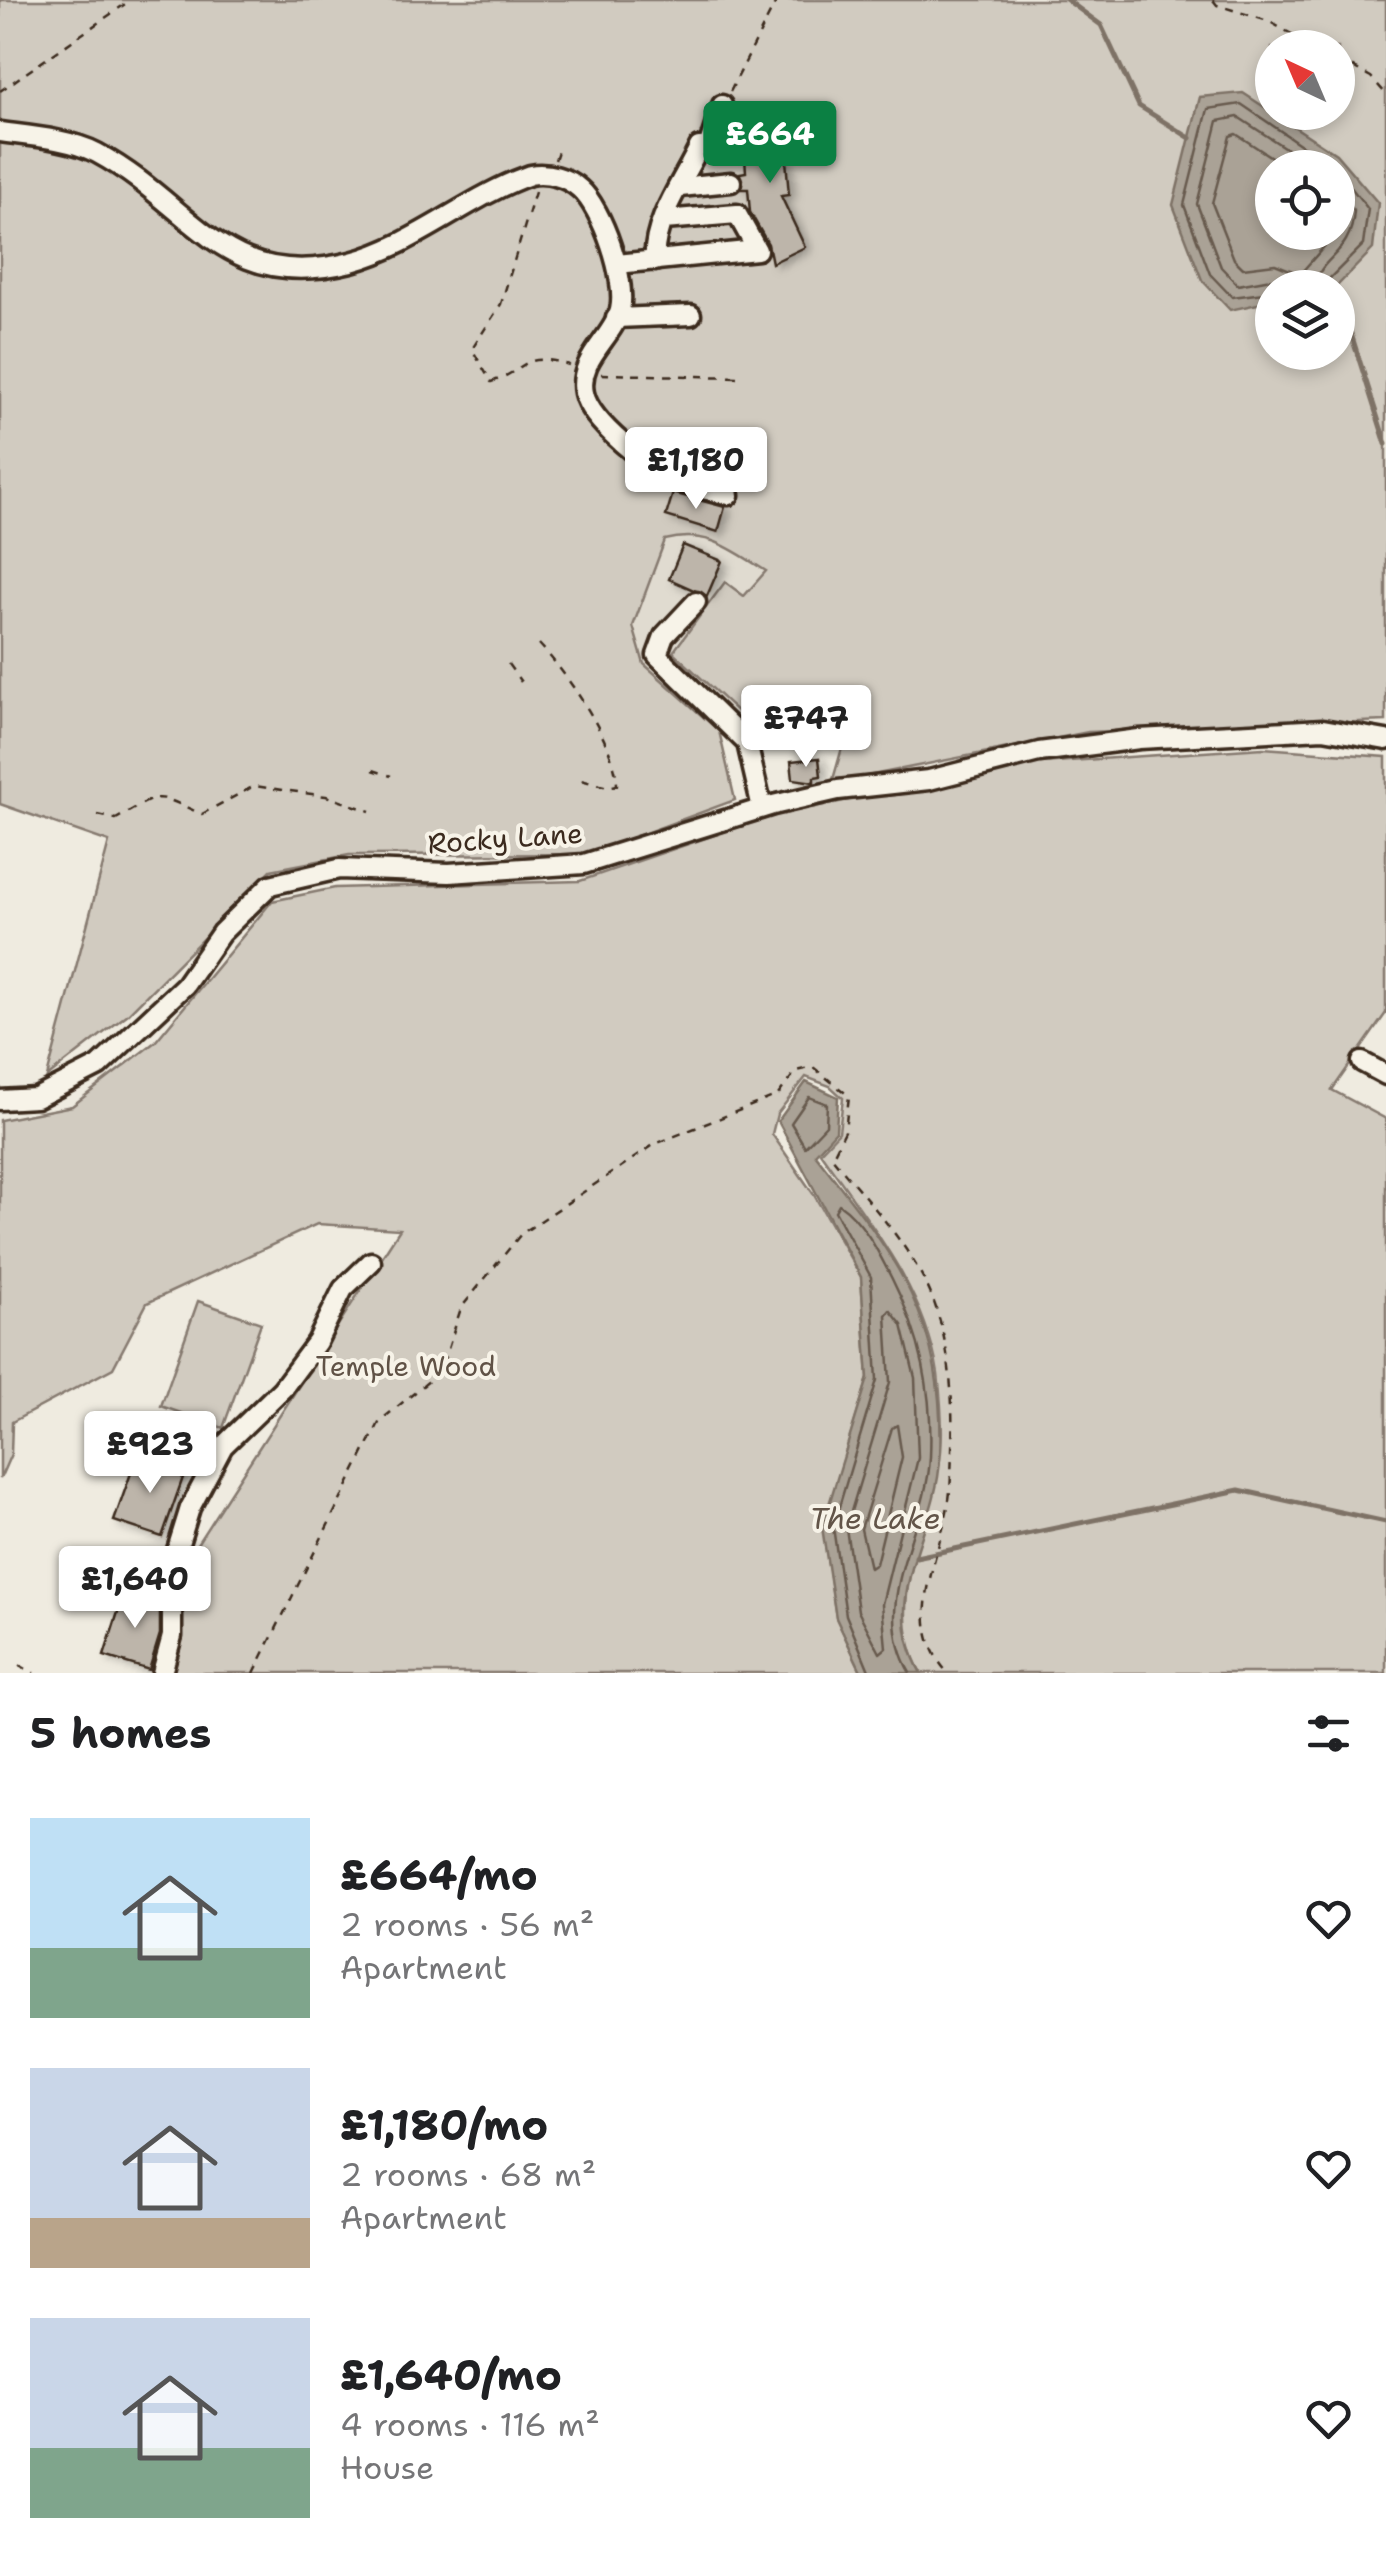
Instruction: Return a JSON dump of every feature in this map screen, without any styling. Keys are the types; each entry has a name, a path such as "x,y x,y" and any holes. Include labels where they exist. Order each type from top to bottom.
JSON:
{"street":[{"path":"708,146 722,105"},
{"path":"0,132 94,151 244,259 280,270 320,268 380,254 514,181 550,175 583,191 617,264 622,287 616,318 587,370 583,390 590,410 630,449 678,481 730,495"},
{"path":"654,261 664,220 699,147 732,146"},
{"path":"680,188 731,182"},
{"path":"617,264 757,250 737,214 664,220"},
{"path":"616,318 690,315"},
{"path":"696,602 664,636 657,655 747,743 762,808"},
{"name":"Rocky Lane","path":"0,1100 36,1098 100,1066 185,986 221,933 270,885 339,869 448,874 584,864 762,808 838,790 929,780 1039,752 1139,739 1323,729 1386,740"},
{"path":"1362,1062 1386,1074"},
{"path":"162,1673 172,1636 172,1566 190,1508 223,1446 282,1389 317,1342 354,1273 371,1262"}],"path":[{"path":"0,92 131,0"},
{"path":"722,105 778,0"},
{"path":"1213,0 1216,5 1283,30"},
{"path":"1355,68 1371,77 1386,94"},
{"path":"558,151 550,175 534,194 501,304 472,349 491,382 514,367 544,357 608,376 740,377"},
{"path":"539,644 556,662 600,734 618,785 608,787 576,779"},
{"path":"508,664 521,682"},
{"path":"372,770 391,776"},
{"path":"98,815 116,819 153,798 168,795 202,814 254,786 326,796 370,811"},
{"path":"256,1673 380,1421 441,1371 461,1308 521,1234 656,1144 778,1094 796,1072 813,1067 849,1096 845,1131 832,1156 914,1263 936,1306 952,1403 950,1496 928,1578 927,1628 932,1655 948,1673"},
{"path":"19,1666 34,1673"}],"shaded area":[{"path":"691,533 723,544 767,571 744,596 724,582 674,652 741,715 719,731 644,664 633,626 665,540"}],"green space":[{"path":"0,0 1386,0 1386,721 1088,732 832,783 850,720 776,739 751,708 741,715 673,652 725,582 744,596 766,571 718,543 680,537 665,540 633,626 644,664 719,731 735,800 588,854 349,855 271,870 128,1014 47,1077 109,842 0,804"},
{"name":"Temple Wood","path":"1263,748 1386,757 1386,1013 1332,1090 1386,1119 1386,1673 921,1673 906,1623 907,1597 941,1456 938,1374 921,1313 908,1285 820,1152 839,1132 843,1098 830,1086 806,1077 777,1114 772,1134 814,1195 861,1277 868,1378 823,1527 836,1618 862,1673 157,1673 192,1572 186,1561 400,1229 317,1224 147,1303 113,1368 12,1422 11,1454 0,1479 0,1120 72,1106 155,1042 272,901 335,888 580,881 770,816 1025,764"},
{"path":"198,1301 261,1323 223,1428 161,1406"}],"water":[{"path":"1243,93 1255,101 1255,130 1299,130 1330,150 1255,150 1255,250 1355,250 1355,176 1378,203 1373,249 1353,270 1255,270 1255,305 1230,310 1202,280 1173,205 1200,97"},
{"name":"The Lake","path":"806,1082 838,1097 836,1131 815,1154 892,1259 925,1328 935,1366 940,1409 937,1485 913,1565 905,1618 909,1645 921,1673 862,1673 836,1618 822,1527 868,1378 861,1277 778,1121"}],"building":[{"path":"752,112 789,122 778,160 786,160 789,195 781,196 805,247 772,263 768,244 750,212 748,189 741,189 740,173 746,172 744,144 751,144"},
{"path":"673,493 725,507 718,532 666,516"},
{"path":"683,545 722,561 707,596 669,579"},
{"path":"819,758 821,776 814,777 814,782 793,779 791,761"},
{"path":"137,1456 185,1472 162,1537 114,1521"},
{"path":"125,1590 160,1602 160,1634 149,1670 104,1656"}],"waterway":[{"path":"1067,0 1101,25 1139,106 1190,138"},
{"path":"1355,346 1386,444"},
{"path":"916,1557 1239,1490 1386,1522"}]}
